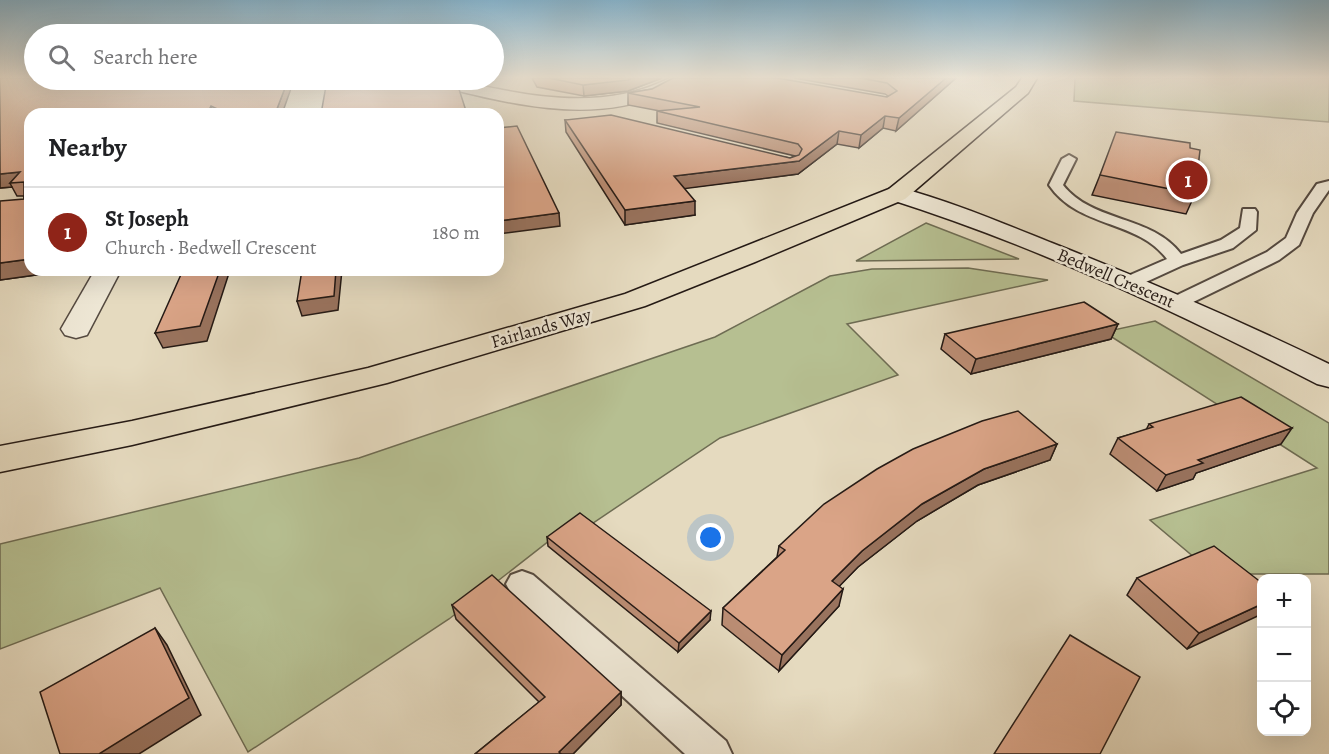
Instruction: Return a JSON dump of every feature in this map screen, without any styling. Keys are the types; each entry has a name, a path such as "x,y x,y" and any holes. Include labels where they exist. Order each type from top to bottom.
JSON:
{"main road":[{"name":"Fairlands Way","path":"0,459 132,433 375,376 635,300 897,194 994,113"}],"street":[{"path":"595,113 616,121"},
{"name":"Bedwell Crescent","path":"897,194 951,210 1176,303 1329,377"},
{"path":"76,329 105,276"}],"lane":[{"path":"1069,159 1056,185 1060,193 1076,205 1159,240 1177,261"},
{"path":"1176,303 1280,251 1293,240 1305,213 1322,187 1329,185"},
{"path":"1128,283 1177,261 1227,244 1248,230 1249,212"},
{"path":"522,584 713,754"}],"green space":[{"path":"1222,113 1329,113 1329,122"},
{"path":"926,223 1019,259 856,261"},
{"path":"968,268 1048,280 847,324 898,375 720,438 593,523 581,516 449,619 248,752 160,588 0,649 0,544 359,458 715,337 830,276 872,269"},
{"path":"1155,321 1329,423 1329,574 1214,574 1150,520 1317,468 1104,332"}],"building":[{"path":"0,113 24,113 24,182 10,183 20,172 0,174"},
{"path":"666,113 905,113 899,118 885,116 861,135 839,131 799,161 674,176 695,201 625,210 565,120 611,115 790,158 799,155 802,149 798,144"},
{"path":"517,126 559,213 504,220 504,127"},
{"path":"1116,132 1190,143 1190,148 1200,150 1195,194 1100,175"},
{"path":"24,199 24,260 0,263 0,201"},
{"path":"180,276 218,276 200,326 155,333"},
{"path":"301,276 336,276 334,296 297,301"},
{"path":"1084,302 1118,324 976,359 945,334"},
{"path":"1241,397 1292,428 1198,460 1203,463 1166,475 1118,438 1153,427 1149,424"},
{"path":"1018,411 1057,444 984,469 922,504 862,551 832,581 843,589 782,655 723,608 785,550 779,546 824,504 877,469 913,449 982,421"},
{"path":"580,513 711,611 679,643 547,537"},
{"path":"1214,546 1257,579 1257,606 1199,633 1137,578"},
{"path":"492,575 621,692 559,752 561,754 475,754 545,697 452,605"},
{"path":"155,628 189,698 99,754 60,754 40,692"},
{"path":"1070,635 1140,677 1100,754 994,754"}],"place":[{"name":"St Joseph","path":"1188,180"}]}
